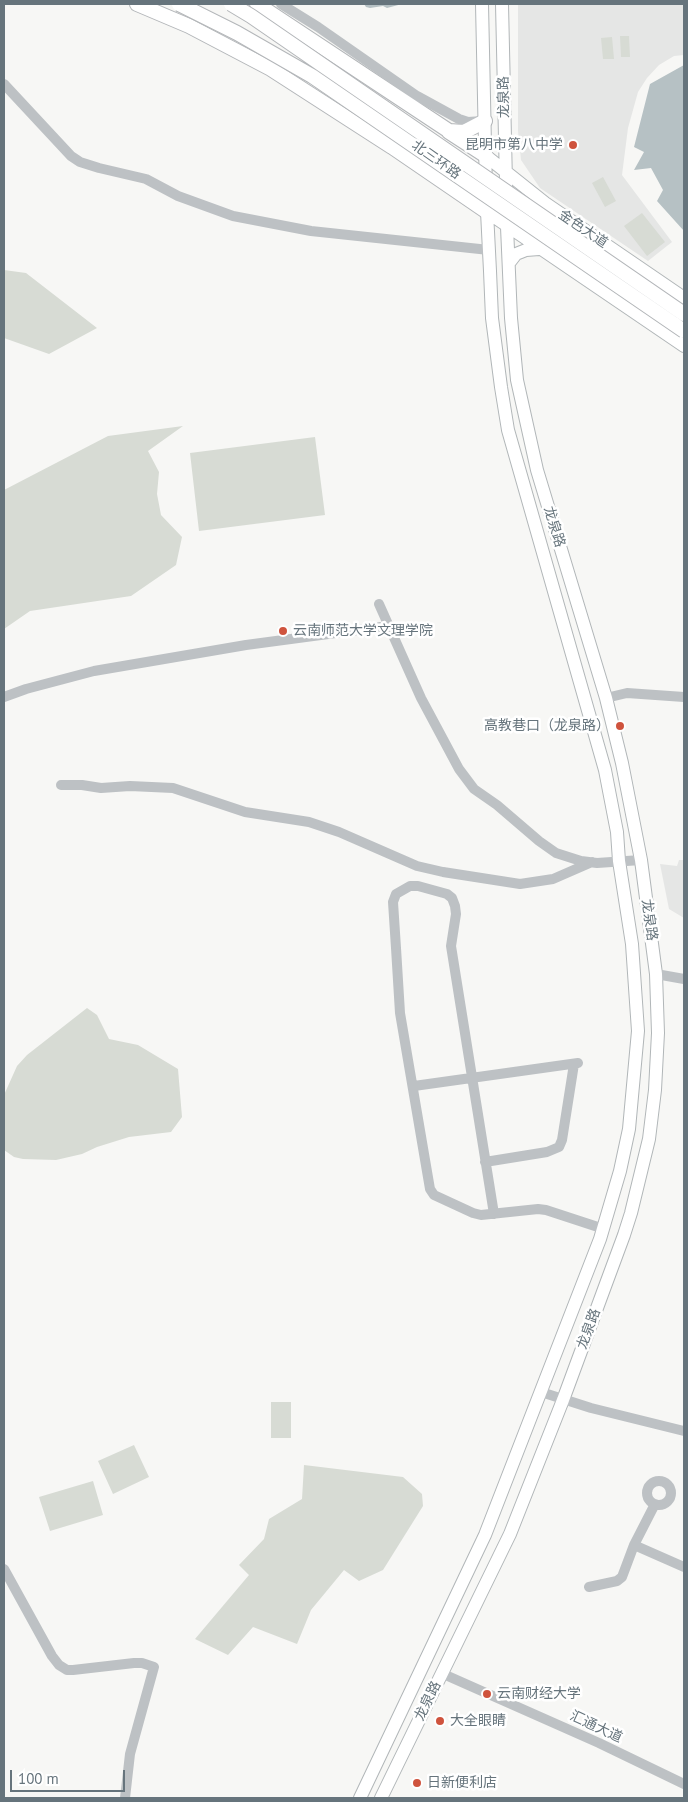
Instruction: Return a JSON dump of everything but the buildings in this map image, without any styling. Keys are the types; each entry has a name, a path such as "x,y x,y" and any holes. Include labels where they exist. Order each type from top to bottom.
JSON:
{"highway":[{"path":"137,4 189,26 270,69 487,212"},
{"name":"北三环路","path":"179,4 237,32 312,76 684,331"},
{"name":"北三环路","path":"231,4 258,20 684,314"},
{"path":"257,4 486,156"},
{"path":"449,131 464,132 486,121"}],"main road":[{"name":"龙泉路","path":"360,1798 370,1773 484,1535 604,1229 629,1129 638,1031 632,944 619,861 617,832 605,770 508,430 493,326 487,212 482,4"},
{"name":"龙泉路","path":"380,1798 510,1534 563,1400 624,1235 640,1181 655,1090 658,1033 656,974 641,860 622,764 606,698 537,470 517,380 511,318 507,226 502,4"},
{"name":"金色大道","path":"486,156 545,203 684,298"},
{"path":"487,212 684,346"},
{"path":"574,270 570,258 574,247 583,239 596,238"},
{"path":"509,263 516,254 539,248"}],"street":[{"path":"281,4 437,108 468,122 486,121"},
{"path":"4,84 71,156 80,162 146,179 178,196 233,216 311,232 489,250"},
{"path":"379,604 421,698 459,769 474,789 497,805 556,853 592,862 641,860"},
{"path":"4,697 26,689 94,671 246,644 388,626"},
{"path":"606,698 627,693 684,698"},
{"path":"61,785 82,785 101,788 130,786 174,788 245,812 308,822 339,832 417,866 511,883 520,884 553,879 592,862"},
{"path":"494,1214 451,946 456,906 452,898 447,894 418,886 410,886 396,894 393,902 400,1013 414,1086 429,1183 434,1195 472,1213 481,1215 494,1214 538,1209 604,1229"},
{"path":"656,974 684,979"},
{"path":"414,1086 576,1064 562,1140 559,1147 547,1152 485,1162"},
{"path":"541,1392 591,1408 684,1430"},
{"path":"589,1587 617,1581 622,1577 634,1545 655,1504"},
{"path":"634,1545 684,1567"},
{"path":"4,1569 52,1656 59,1665 67,1670 134,1663 154,1666 130,1754 125,1798"},
{"name":"汇通大道","path":"441,1673 599,1743 684,1784"}],"shaded area":[{"path":"364,4 402,4 387,8 383,6 370,8"},
{"name":"昆明市第八中学","path":"518,4 684,4 684,55 674,56 659,65 647,78 638,92 628,128 622,175 672,242 648,261 540,188 521,160 518,131"},
{"path":"620,36 629,36 630,57 621,57"},
{"path":"612,37 614,59 603,59 601,38"},
{"path":"684,65 684,231 657,201 663,190 651,168 634,170 644,152 634,147 650,84"},
{"path":"603,177 616,201 605,207 592,183"},
{"path":"642,213 665,242 647,256 624,226"},
{"path":"4,270 26,273 97,328 49,354 4,338"},
{"path":"183,426 148,451 159,472 157,494 161,515 182,537 176,565 131,596 30,611 4,629 4,490 108,436"},
{"path":"315,437 325,515 199,531 190,453"},
{"path":"679,860 684,860 684,918 669,909 660,864 677,866"},
{"path":"87,1008 97,1015 109,1039 138,1045 178,1069 182,1117 171,1132 129,1137 82,1154 56,1160 14,1157 4,1150 4,1095 17,1066 27,1055"},
{"path":"271,1402 291,1402 291,1438 271,1438"},
{"path":"134,1445 149,1477 113,1494 98,1461"},
{"path":"304,1465 403,1477 422,1494 423,1506 383,1570 359,1581 344,1570 311,1610 297,1644 253,1627 228,1655 195,1639 249,1575 239,1565 264,1539 269,1519 302,1499"},
{"path":"93,1481 103,1515 50,1531 39,1497"}],"place":[{"name":"昆明市第八中学","path":"573,145"},
{"name":"云南师范大学文理学院","path":"283,631"},
{"name":"高教巷口（龙泉路）","path":"620,726"},
{"name":"云南财经大学","path":"487,1694"},
{"name":"大全眼睛","path":"440,1721"},
{"name":"日新便利店","path":"417,1783"}]}
